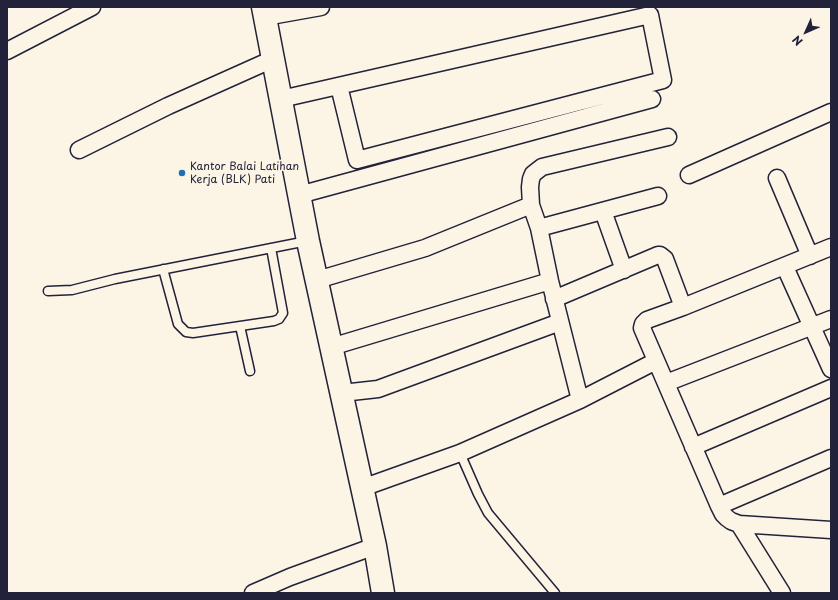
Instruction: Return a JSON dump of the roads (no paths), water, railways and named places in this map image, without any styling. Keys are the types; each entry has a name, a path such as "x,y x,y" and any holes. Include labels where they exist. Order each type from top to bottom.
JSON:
{"street":[{"path":"7,51 92,7"},
{"path":"321,7 264,12 308,241 342,393 383,593"},
{"path":"281,99 650,15 663,80 357,160 339,86"},
{"path":"79,150 168,106 273,59"},
{"path":"299,195 652,99"},
{"path":"689,175 831,112"},
{"path":"580,400 554,299 539,228 532,205 530,188 531,179 533,174 542,167 668,137"},
{"path":"777,178 810,256"},
{"path":"539,228 658,196"},
{"path":"317,280 424,248 532,205"},
{"path":"603,211 624,270"},
{"path":"831,247 785,267 647,320 643,324 642,328 719,506 726,518 739,524 831,530"},
{"path":"554,299 660,255 665,259 683,307"},
{"path":"785,267 831,369"},
{"path":"331,347 550,281"},
{"path":"666,383 831,319"},
{"path":"342,393 378,389 560,322"},
{"path":"362,488 460,453 580,400 656,361"},
{"path":"693,447 831,388"},
{"path":"719,506 831,458"},
{"path":"739,524 782,593"},
{"path":"253,593 290,577 374,546"}],"lane":[{"path":"48,291 72,290 163,269 308,241"},
{"path":"163,269 178,324 186,332 194,333 274,322 279,319 283,313 271,248"},
{"path":"240,326 250,371"},
{"path":"460,453 488,513 555,593"}],"place":[{"name":"Kantor Balai Latihan Kerja (BLK) Pati","path":"182,173"}]}
